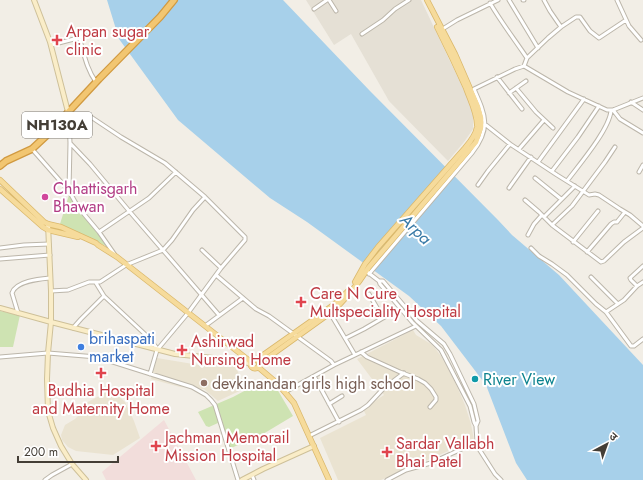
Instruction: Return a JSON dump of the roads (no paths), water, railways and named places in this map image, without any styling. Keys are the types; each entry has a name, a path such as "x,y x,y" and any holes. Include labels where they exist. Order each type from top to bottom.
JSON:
{"highway":[{"name":"NH130A","path":"0,166 3,162 32,149 46,136 68,115 98,80 174,0"}],"main road":[{"path":"0,189 37,223 98,245 117,257 251,363 253,368 344,295 455,164 476,142 481,126 478,107 455,54 424,0"},
{"path":"427,0 440,30"},
{"path":"0,180 48,227"},
{"path":"295,335 330,313 341,304 367,269"},
{"path":"251,363 253,360 258,364 294,403 329,480"}],"street":[{"path":"34,0 51,45 68,115 70,143 69,191"},
{"path":"314,9 328,0 336,11"},
{"path":"362,34 383,20 394,9 409,0"},
{"path":"440,30 498,0"},
{"path":"509,0 538,48"},
{"path":"544,0 561,27"},
{"path":"617,0 626,20 641,40"},
{"path":"490,3 527,58"},
{"path":"500,480 479,449 476,426 470,406 444,353 416,326 379,281 367,269 476,148 481,140 486,125 483,111 471,90 523,66 527,58 548,38 576,17 579,17 597,38 626,20"},
{"path":"51,45 101,32"},
{"path":"79,37 87,65 92,76 98,80"},
{"path":"523,66 568,92 599,106 612,110 620,119 643,133"},
{"path":"497,77 522,109"},
{"path":"509,93 526,81"},
{"path":"516,88 536,112 553,128"},
{"path":"567,181 598,140 612,110 643,98"},
{"path":"538,162 584,99"},
{"path":"631,102 643,110"},
{"path":"552,172 599,106"},
{"path":"68,115 84,116 94,119 164,163 205,197 245,237 245,240 157,350 150,374"},
{"path":"519,149 544,120"},
{"path":"486,125 510,144 552,172 589,195 599,195 633,217 643,227 602,262 573,242 525,200"},
{"path":"70,143 90,164 219,315"},
{"path":"478,185 510,144"},
{"path":"552,225 572,206 616,147"},
{"path":"32,149 69,191 78,206 117,257"},
{"path":"509,188 531,157"},
{"path":"639,172 643,165"},
{"path":"99,232 149,198 176,172"},
{"path":"535,178 561,199"},
{"path":"528,235 534,224 575,186"},
{"path":"51,291 68,290 89,282 96,283 102,281 126,265 163,250 205,197"},
{"path":"573,242 598,211"},
{"path":"587,252 612,222 616,222 625,212"},
{"path":"48,227 51,291 51,322 47,379 48,411 56,437 72,464 86,480"},
{"path":"0,248 49,244"},
{"path":"531,248 539,256 564,272 606,312 631,346 634,346 643,340"},
{"path":"202,250 222,268"},
{"path":"0,259 50,255"},
{"path":"637,286 630,278 643,266"},
{"path":"216,275 256,309 269,316 331,361 334,365"},
{"path":"590,277 618,304"},
{"path":"18,313 12,292 13,290 31,280 50,278"},
{"path":"379,281 383,281 417,321 446,348 460,373 474,404 478,421 476,426"},
{"path":"606,312 624,300 637,286 643,282"},
{"path":"96,283 104,296 148,337 157,350"},
{"path":"369,294 383,318"},
{"path":"73,328 104,296"},
{"path":"205,326 243,298"},
{"path":"0,308 175,354 251,363"},
{"path":"346,338 400,308"},
{"path":"330,313 355,355"},
{"path":"285,392 334,365 416,326"},
{"path":"361,352 367,357 418,379 431,389 436,400 430,407"},
{"path":"0,357 48,353 97,357 192,387 204,393 213,401 216,407 238,480"},
{"path":"309,436 339,422 365,407 383,390 404,374"},
{"path":"314,376 339,422"},
{"path":"329,404 342,396"},
{"path":"387,480 406,470 431,463 477,442"},
{"path":"242,480 314,446"},
{"path":"45,480 72,464"},
{"path":"252,475 254,480"}],"water":[{"name":"Arpa","path":"107,0 283,0 370,91 512,235 559,275 643,365 643,480 527,480 516,463 486,385 441,326 409,296 307,222 270,198 178,120 119,39"}],"place":[{"name":"Arpan sugar clinic","path":"57,40"},
{"name":"Chhattisgarh Bhawan","path":"45,197"},
{"name":"Care N Cure Multspeciality Hospital","path":"301,302"},
{"name":"brihaspati market","path":"81,347"},
{"name":"Ashirwad Nursing Home","path":"182,350"},
{"name":"Budhia Hospital and Maternity Home","path":"101,373"},
{"name":"River View","path":"475,379"},
{"name":"devkinandan girls high school","path":"204,383"},
{"name":"Jachman Memorail Mission Hospital","path":"156,446"},
{"name":"Sardar Vallabh Bhai Patel","path":"387,452"}]}
